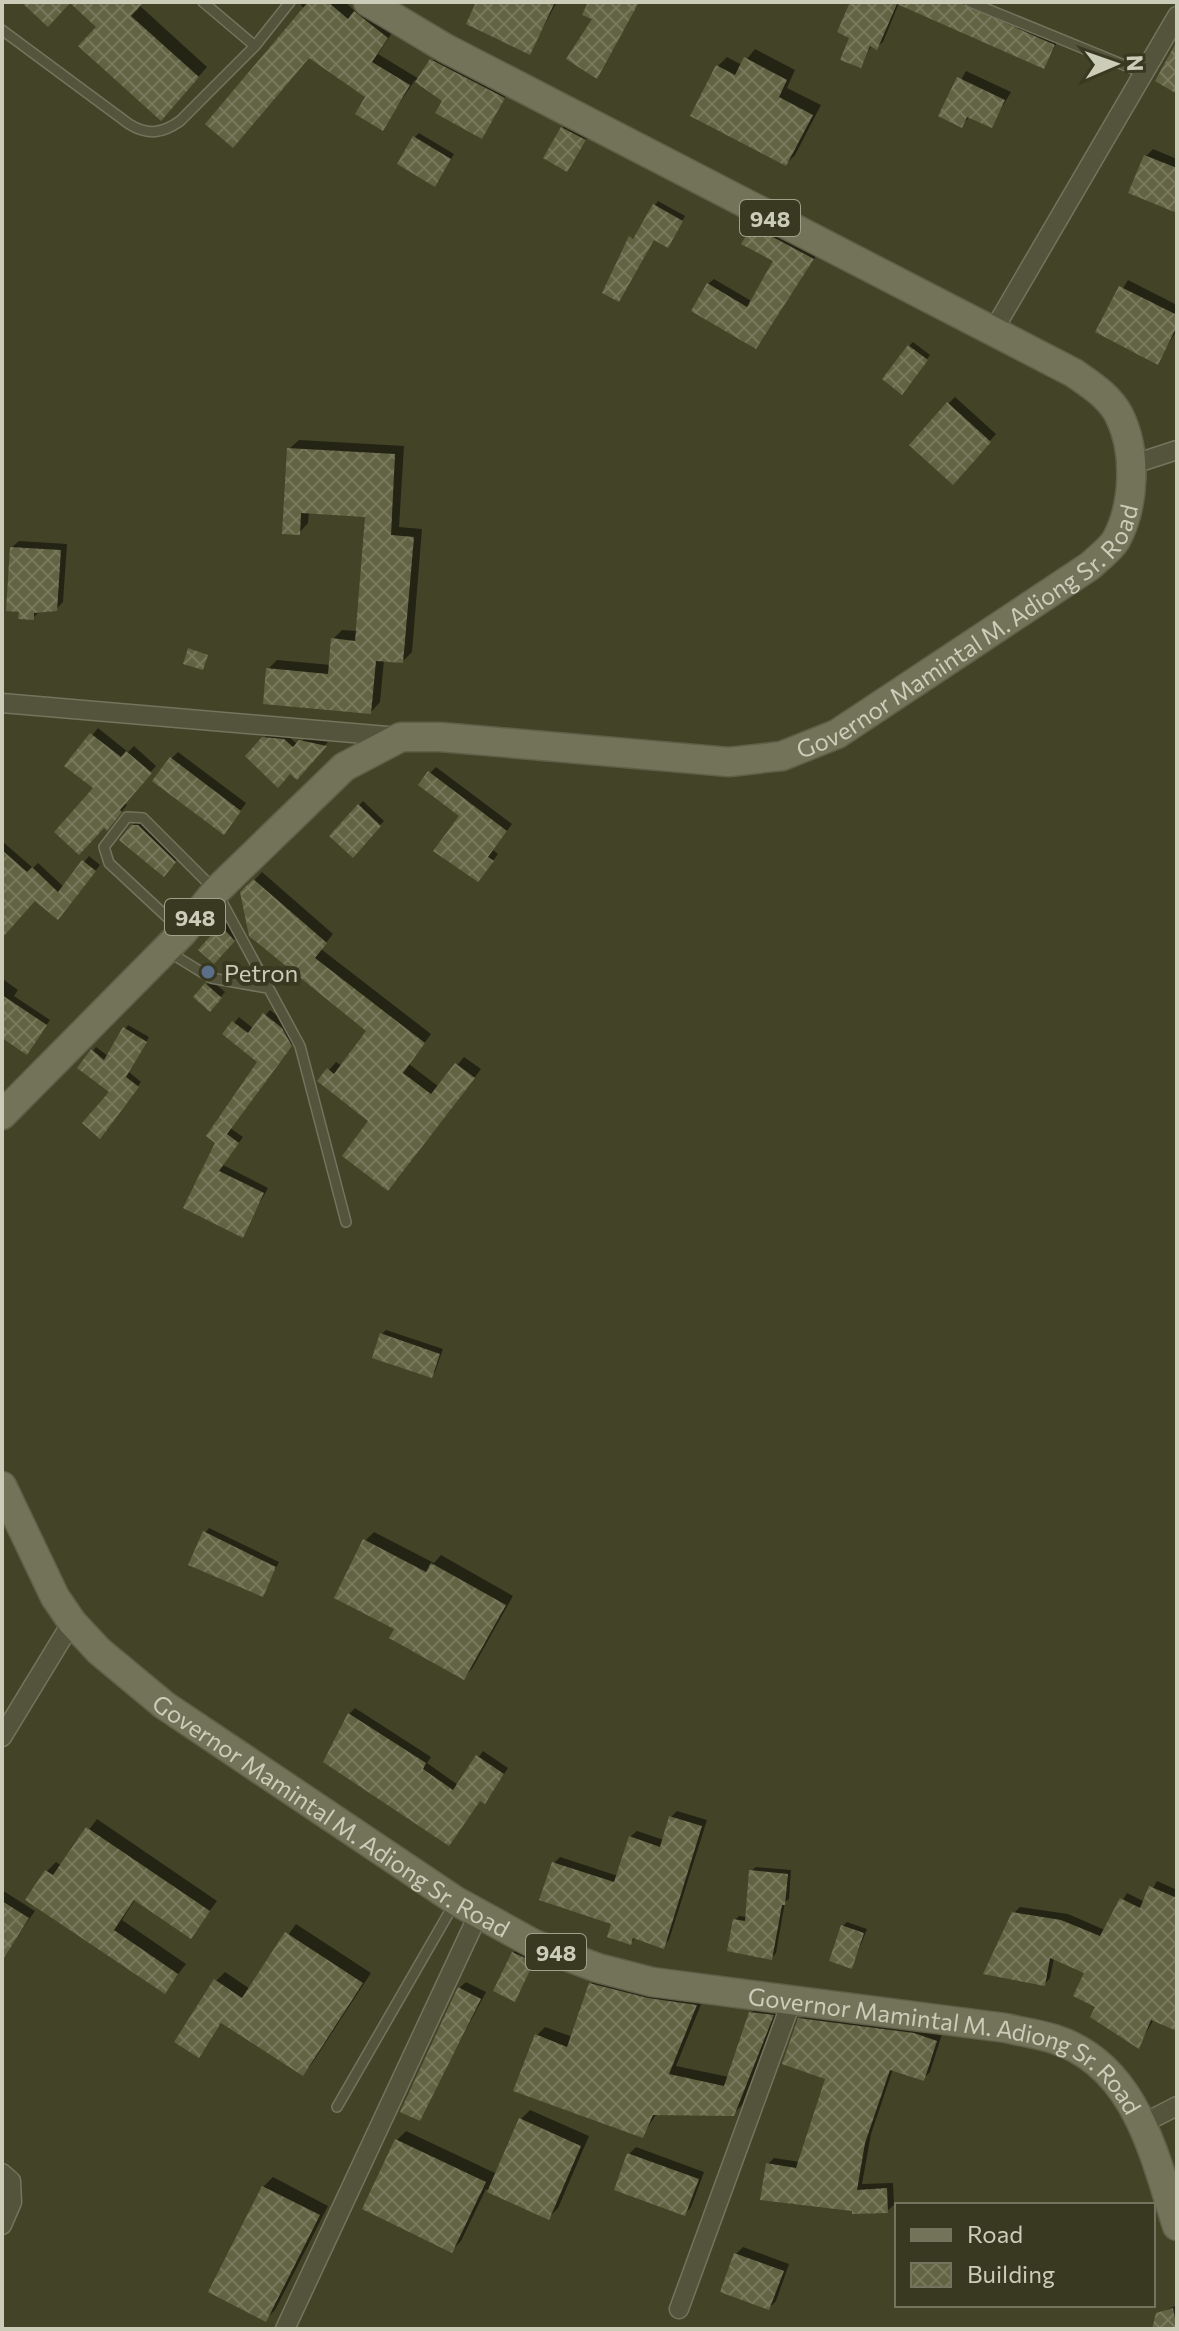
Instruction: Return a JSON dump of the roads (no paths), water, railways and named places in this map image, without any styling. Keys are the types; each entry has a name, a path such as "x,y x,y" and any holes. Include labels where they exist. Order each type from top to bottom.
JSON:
{"main road":[{"name":"Governor Mamintal M. Adiong Sr. Road","path":"368,2 459,55 1074,373 1103,393 1118,414 1128,442 1131,465 1123,522 1114,543 1090,566 837,734 782,756 729,762 507,742 401,737"},
{"name":"948","path":"2,1115 175,941 216,891 344,767 401,737"},
{"name":"Governor Mamintal M. Adiong Sr. Road","path":"2,1486 55,1597 72,1622 99,1651 164,1705 467,1907 534,1944 598,1968 652,1982 1006,2028 1057,2040 1094,2061 1125,2091 1144,2123 1177,2226"}],"street":[{"path":"993,331 1141,72 1177,16"},
{"path":"1131,465 1177,450"},
{"path":"2,703 401,737"},
{"path":"2,1737 72,1622"},
{"path":"285,2329 467,1907"},
{"path":"679,2309 792,2000"},
{"path":"1144,2123 1177,2106"},
{"path":"2,2173 11,2181 13,2194 2,2225"}],"lane":[{"path":"203,2 255,46"},
{"path":"2,30 129,124 148,132 168,129 180,121 255,46 290,2"},
{"path":"970,2 1141,72"},
{"path":"267,988 211,978 175,941 109,863 104,847 123,820 132,816 143,818 216,891 300,1046 346,1222"},
{"path":"337,2107 467,1907"}],"place":[{"name":"Petron","path":"208,972"}]}
